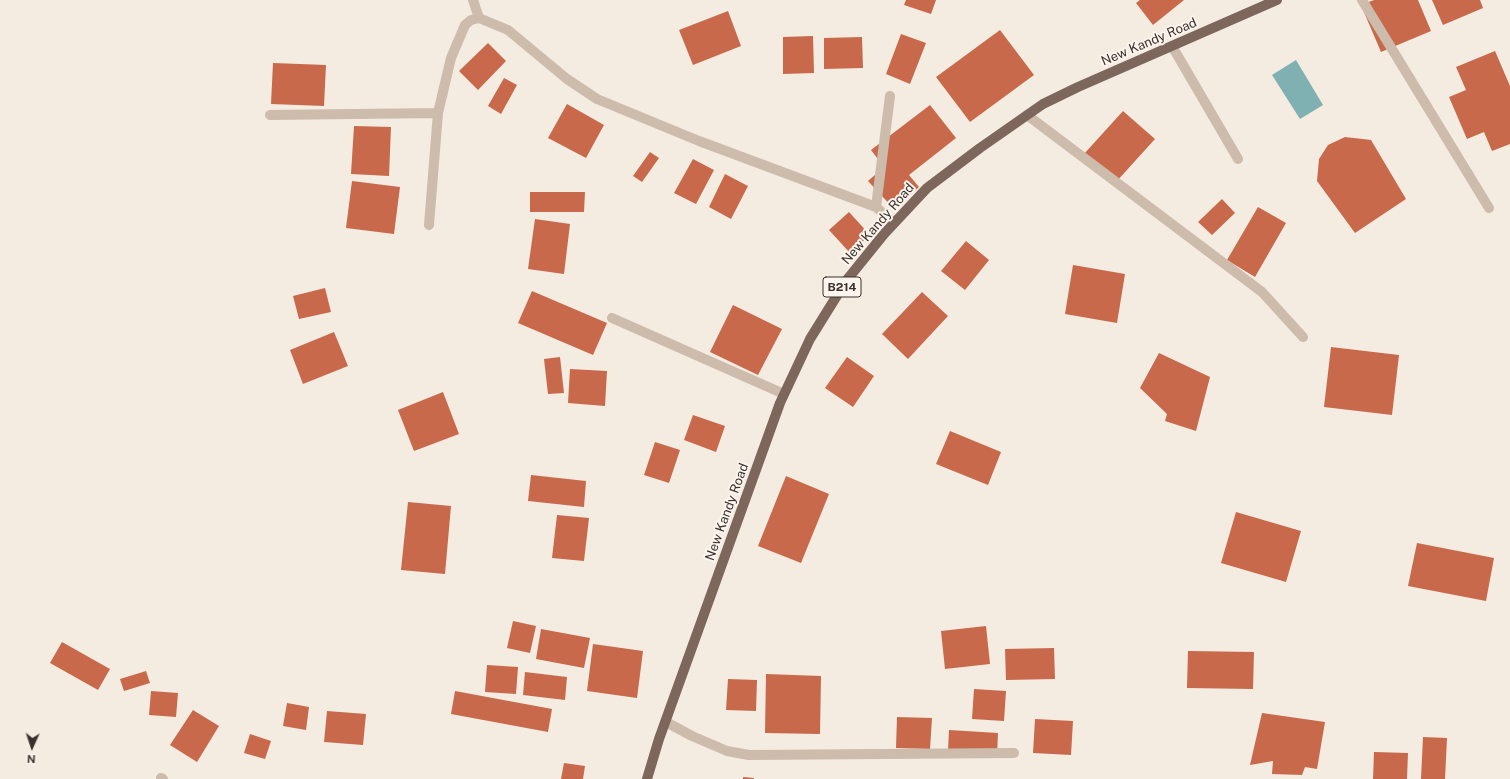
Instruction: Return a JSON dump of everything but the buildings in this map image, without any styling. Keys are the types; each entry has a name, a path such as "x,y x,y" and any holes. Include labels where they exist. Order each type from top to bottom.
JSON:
{"main road":[{"name":"New Kandy Road","path":"647,779 761,455 784,394 810,340 846,281 894,223 927,188 980,148 1043,104 1078,87 1277,0"}],"street":[{"path":"473,0 479,18"},
{"path":"1362,0 1489,208"},
{"path":"429,226 438,113 451,58 465,25 471,20 479,18 508,30 567,79 597,100 699,141 876,207 894,223"},
{"path":"1172,46 1238,159"},
{"path":"876,207 890,96"},
{"path":"270,115 438,113"},
{"path":"1026,116 1262,292 1303,336"},
{"path":"612,318 784,394"},
{"path":"666,722 692,736 726,751 749,755 1014,753"}],"water":[{"path":"1296,60 1323,105 1300,119 1272,75"}]}
